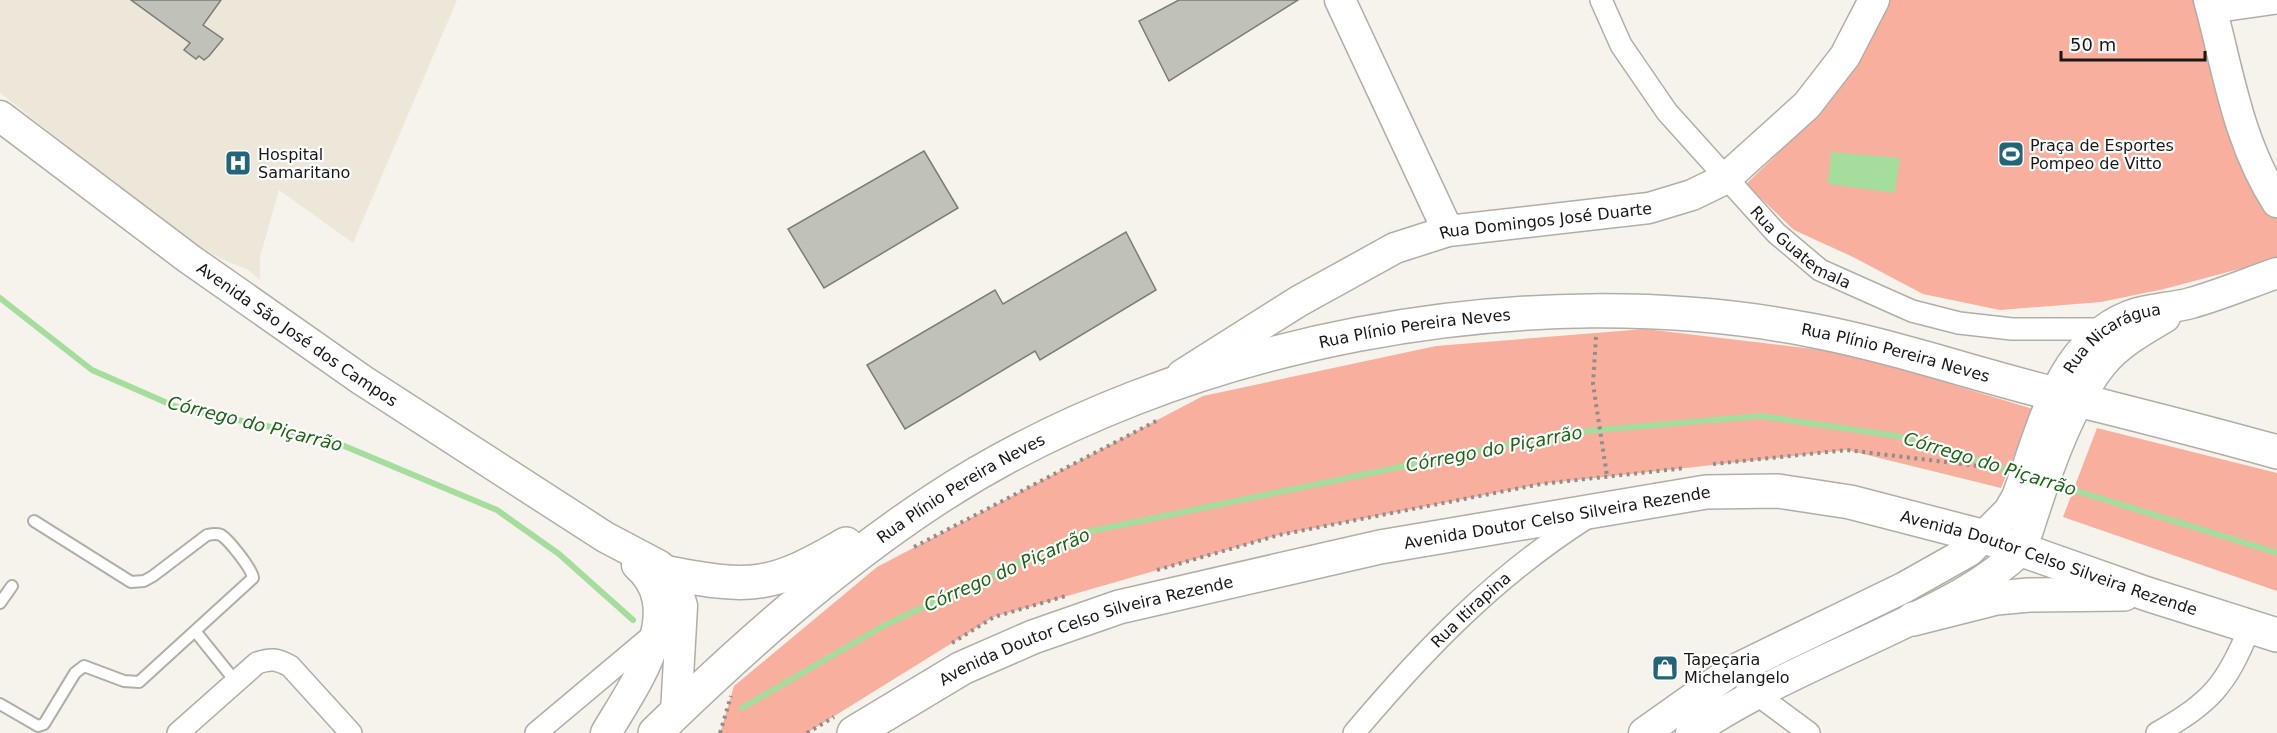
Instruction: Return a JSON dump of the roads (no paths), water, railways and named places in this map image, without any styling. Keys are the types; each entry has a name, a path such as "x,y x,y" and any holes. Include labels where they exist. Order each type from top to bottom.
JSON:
{"main road":[{"path":"1340,0 1448,231"},
{"name":"Rua Domingos José Duarte","path":"1167,385 1299,301 1395,248 1448,231 1649,208 1692,195 1725,179 1807,105 1845,57 1874,0"},
{"path":"2211,6 2235,108 2257,167 2277,202"},
{"name":"Avenida São José dos Campos","path":"0,116 188,258 362,380 605,537 658,565 668,573"},
{"name":"Rua Nicarágua","path":"2066,397 2088,343 2104,329 2128,316 2188,304 2277,273"},
{"name":"Rua Nicarágua","path":"2066,397 2120,347 2188,304"},
{"name":"Rua Plínio Pereira Neves","path":"669,726 841,567 934,500 1049,436 1167,385 1309,344 1458,319 1535,313 1605,311 1702,316 1813,330 1919,355 2066,397 2277,452"},
{"path":"1690,733 1756,695 1959,596 1989,577 2022,549 2033,484 2066,397"},
{"path":"1644,733 1730,672 1935,571 1969,551 1985,537 2033,484"},
{"name":"Avenida Doutor Celso Silveira Rezende","path":"856,732 962,668 1033,637 1119,607 1605,492 1778,491 1850,502 1985,537 2147,594 2264,631"},
{"path":"668,573 721,583 769,581 817,561 875,527 934,500"},
{"name":"Avenida São José dos Campos","path":"605,537 642,570 653,584 659,608 657,632 644,664 606,733"},
{"path":"668,573 675,582 681,606 669,726"},
{"path":"1913,619 1996,598 2029,595 2147,594"}],"street":[{"name":"Rua Guatemala","path":"1600,0 1621,45 1667,112 1776,233 1820,270 1912,311 1959,323 2012,329 2104,329"},
{"path":"2211,6 2277,3"},
{"name":"Rua Itirapina","path":"1354,733 1410,666 1456,620 1605,492"},
{"path":"2157,733 2188,715 2214,693 2264,631"},
{"path":"536,733 657,632"},
{"path":"178,733 257,663 279,659 290,666 351,733"},
{"path":"1730,672 1756,695 1809,733"}],"lane":[{"path":"0,704 38,726 41,725 79,669 84,666 124,681 139,682 253,578 249,567 219,534 207,535 144,581 131,582 34,521"},
{"path":"0,603 12,586"},
{"path":"195,631 236,682"}],"waterway":[{"name":"Córrego do Piçarrão","path":"0,298 92,370 174,406 330,440 497,510 559,554 633,620"},
{"name":"Córrego do Piçarrão","path":"742,708 885,625 1082,533 1564,433 1760,416 1897,436 2018,473"},
{"name":"Córrego do Piçarrão","path":"2051,483 2277,553"}],"place":[{"name":"Praça de Esportes Pompeo de Vitto","path":"2011,154"},
{"name":"Hospital Samaritano","path":"238,163"},
{"name":"Tapeçaria Michelangelo","path":"1665,668"}]}
